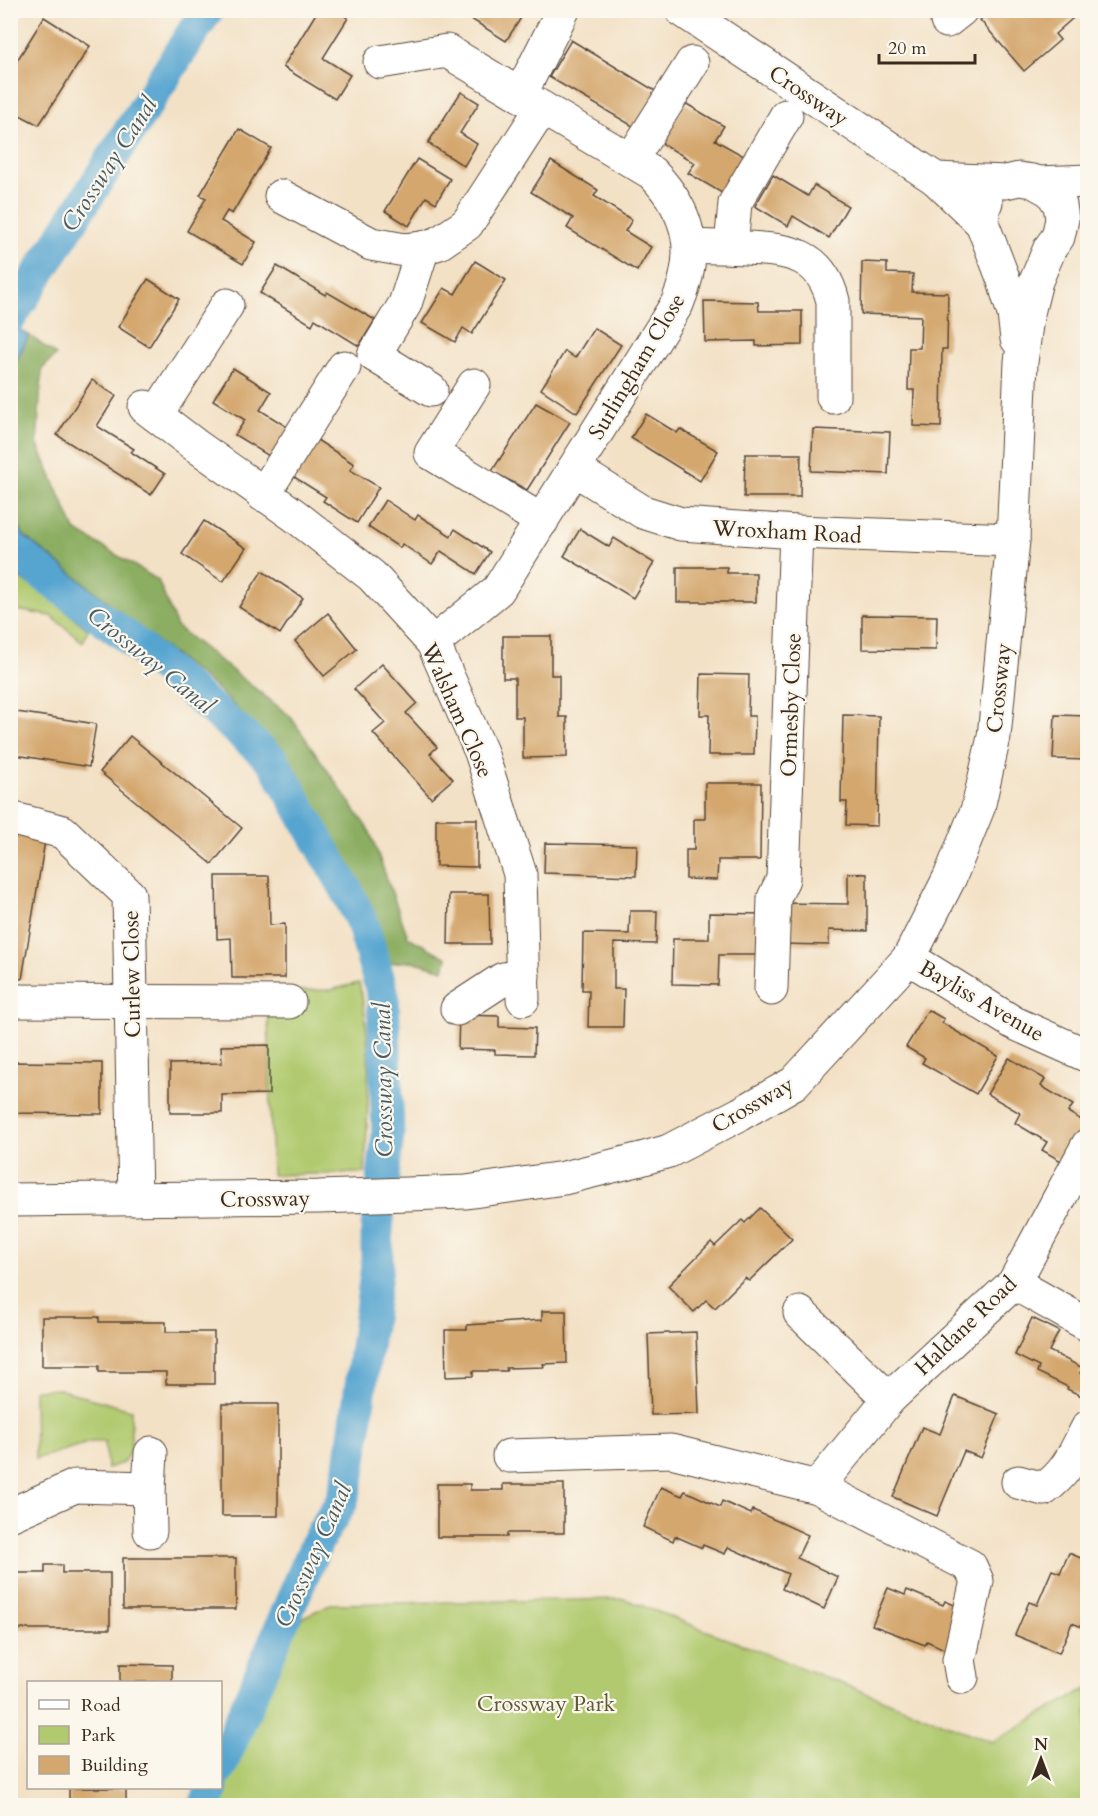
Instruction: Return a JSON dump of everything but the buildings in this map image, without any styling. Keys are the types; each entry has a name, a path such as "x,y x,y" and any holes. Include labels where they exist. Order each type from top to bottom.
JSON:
{"street":[{"path":"281,196 371,244 405,250 439,243 467,224 531,101 563,10"},
{"name":"Crossway","path":"683,11 936,179 985,232 998,252 1012,258 1026,259 1039,255 1054,242"},
{"name":"Surlingham Close","path":"380,62 447,51 631,160 652,173 667,188 686,225 690,246 685,286 677,304 498,591 433,643"},
{"path":"631,160 692,63"},
{"path":"731,247 735,202 786,116"},
{"path":"936,179 1006,182 1019,179 1040,183 1088,181"},
{"path":"985,232 983,210 988,197 1006,182"},
{"name":"Crossway","path":"10,1200 319,1197 466,1192 564,1179 669,1151 794,1083 909,958 950,877 978,808 994,737 1013,540 1021,362 1027,317 1036,281 1062,219 1060,205 1051,191 1040,183"},
{"path":"1054,242 1088,206"},
{"name":"Crossway","path":"985,232 1014,314 1021,362"},
{"path":"690,246 780,249 793,253 810,263 824,278 832,301 833,397"},
{"path":"423,248 405,304 374,355 431,390"},
{"name":"Walsham Close","path":"227,305 150,411 294,515 372,576 433,643 481,752 520,874 534,904 523,987 503,980 457,1009"},
{"path":"264,495 344,367"},
{"path":"474,385 431,453 542,521"},
{"name":"Wroxham Road","path":"574,469 643,512 681,524 796,532 1013,540"},
{"name":"Ormesby Close","path":"771,988 774,898 783,879 796,532"},
{"name":"Curlew Close","path":"10,818 63,832 129,895 135,1199"},
{"name":"Bayliss Avenue","path":"909,958 1014,1023 1088,1056"},
{"path":"10,1001 289,1002"},
{"name":"Haldane Road","path":"817,1487 889,1399 1014,1282 1088,1145"},
{"path":"1014,1282 1088,1324"},
{"path":"800,1314 889,1399"},
{"path":"1018,1482 1044,1488 1054,1482 1067,1469 1088,1426"},
{"path":"508,1456 671,1451 817,1487 970,1566 977,1581 959,1660 962,1677"},
{"path":"150,1531 151,1453"},
{"path":"10,1515 75,1486 149,1488"}],"green space":[{"path":"29,335 56,355 42,369 37,443 75,530 158,580 177,627 290,716 370,832 408,937 447,958 444,970 412,961 379,964 362,894 286,757 216,688 24,536 11,510 10,373"},
{"path":"10,573 40,590 88,629 83,642 51,616 11,609"},
{"path":"359,983 364,1006 368,1054 365,1173 272,1175 268,1017 297,991 331,990"},
{"path":"59,1389 131,1410 131,1449 123,1463 107,1468 105,1442 91,1442 35,1459 34,1390"},
{"name":"Crossway Park","path":"625,1599 992,1742 1087,1688 1087,1805 192,1805 200,1789 222,1789 222,1739 268,1635 330,1604"}],"water":[{"path":"11,326 29,335 11,373"},
{"path":"10,510 24,536 108,602 88,629 40,590 11,573"}],"waterway":[{"name":"Crossway Canal","path":"10,318 207,10"},
{"name":"Crossway Canal","path":"10,550 126,636 272,760 346,889 363,925 383,995 388,1134 377,1228 377,1266 349,1474 342,1501 318,1540 222,1763"},
{"name":"Crossway Canal","path":"205,1806 212,1789"}]}
